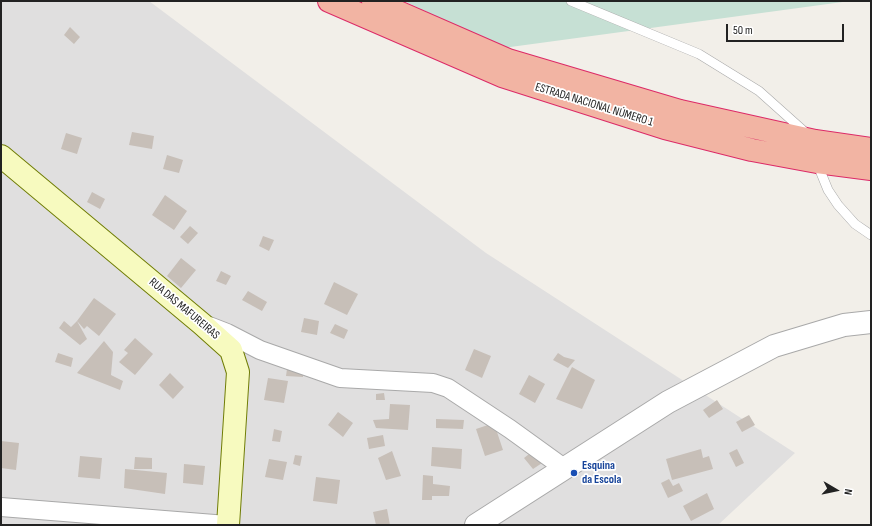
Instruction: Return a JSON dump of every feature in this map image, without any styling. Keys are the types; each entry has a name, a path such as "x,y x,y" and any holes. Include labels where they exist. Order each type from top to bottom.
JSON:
{"highway":[{"name":"ESTRADA NACIONAL NÚMERO 1","path":"329,1 502,76 665,128 752,150 817,162 871,169"},
{"name":"ESTRADA NACIONAL NÚMERO 1","path":"373,1 508,60 680,111 815,141 871,149"}],"main road":[{"name":"RUA DAS MAFUREIRAS","path":"1,156 231,350 238,372 227,525"}],"street":[{"path":"476,525 668,402 774,346 844,325 871,322"},
{"path":"202,324 227,333 260,350 340,378 433,383 448,388 510,428 564,468"},
{"path":"1,507 227,525"}],"lane":[{"path":"571,1 699,54 759,91 815,141"},
{"path":"817,162 828,190 838,205 854,224 871,235"}],"shaded area":[{"path":"1,1 149,1 486,253 795,453 718,525 1,525"}],"green space":[{"path":"404,1 850,1 503,48"}],"building":[{"path":"70,27 80,37 74,44 64,35"},
{"path":"132,132 154,136 152,149 129,145"},
{"path":"66,133 82,138 77,154 61,149"},
{"path":"167,155 183,160 179,173 163,169"},
{"path":"92,192 105,199 100,209 87,202"},
{"path":"165,195 187,211 174,230 152,215"},
{"path":"190,226 198,233 188,244 180,237"},
{"path":"263,236 274,240 269,251 259,246"},
{"path":"181,258 196,270 181,288 167,276"},
{"path":"221,271 231,276 226,285 216,281"},
{"path":"334,282 358,294 347,315 324,304"},
{"path":"248,291 267,302 262,311 242,300"},
{"path":"94,298 116,314 99,336 87,326 84,329 77,321"},
{"path":"304,318 319,321 317,335 301,332"},
{"path":"64,321 71,327 77,321 87,339 80,345 59,328"},
{"path":"335,324 348,330 344,339 330,333"},
{"path":"135,338 153,354 135,375 119,362 128,353 124,350"},
{"path":"104,341 113,352 111,375 123,381 120,390 77,373"},
{"path":"474,349 491,356 482,378 465,370"},
{"path":"58,353 73,358 71,367 55,362"},
{"path":"558,353 564,357 575,360 568,368 553,360"},
{"path":"572,367 595,380 582,409 556,399"},
{"path":"287,369 303,371 303,377 286,376"},
{"path":"170,373 184,387 173,399 159,385"},
{"path":"529,375 545,384 535,403 519,394"},
{"path":"268,378 288,381 284,403 264,400"},
{"path":"384,393 385,400 376,400 376,394"},
{"path":"717,400 723,409 709,418 703,410"},
{"path":"390,404 410,405 408,430 376,428 373,420 389,419"},
{"path":"338,412 353,423 343,437 328,425"},
{"path":"749,415 755,425 742,432 736,422"},
{"path":"436,419 464,420 463,429 436,428"},
{"path":"494,423 503,450 485,456 476,429"},
{"path":"274,429 282,431 280,442 272,441"},
{"path":"383,435 385,446 369,449 367,438"},
{"path":"1,441 19,443 16,470 1,468"},
{"path":"432,447 462,449 461,469 431,466"},
{"path":"701,449 703,458 709,456 713,469 672,480 666,459"},
{"path":"737,449 744,463 736,467 729,453"},
{"path":"392,451 401,476 386,480 378,458"},
{"path":"533,451 542,463 533,469 524,458"},
{"path":"295,455 302,456 300,466 293,464"},
{"path":"80,456 102,458 100,479 78,477"},
{"path":"135,457 152,458 152,469 134,469"},
{"path":"269,459 287,462 283,480 265,477"},
{"path":"184,464 205,466 203,485 183,483"},
{"path":"125,469 167,473 165,494 124,488"},
{"path":"423,475 433,476 433,484 450,486 449,496 432,496 432,500 422,500"},
{"path":"316,477 340,480 337,504 313,501"},
{"path":"669,479 673,486 679,483 683,491 668,498 661,483"},
{"path":"707,493 714,509 691,521 683,506"},
{"path":"387,509 390,525 376,525 373,512"}],"place":[{"name":"Esquina da Escola","path":"574,473"}]}
